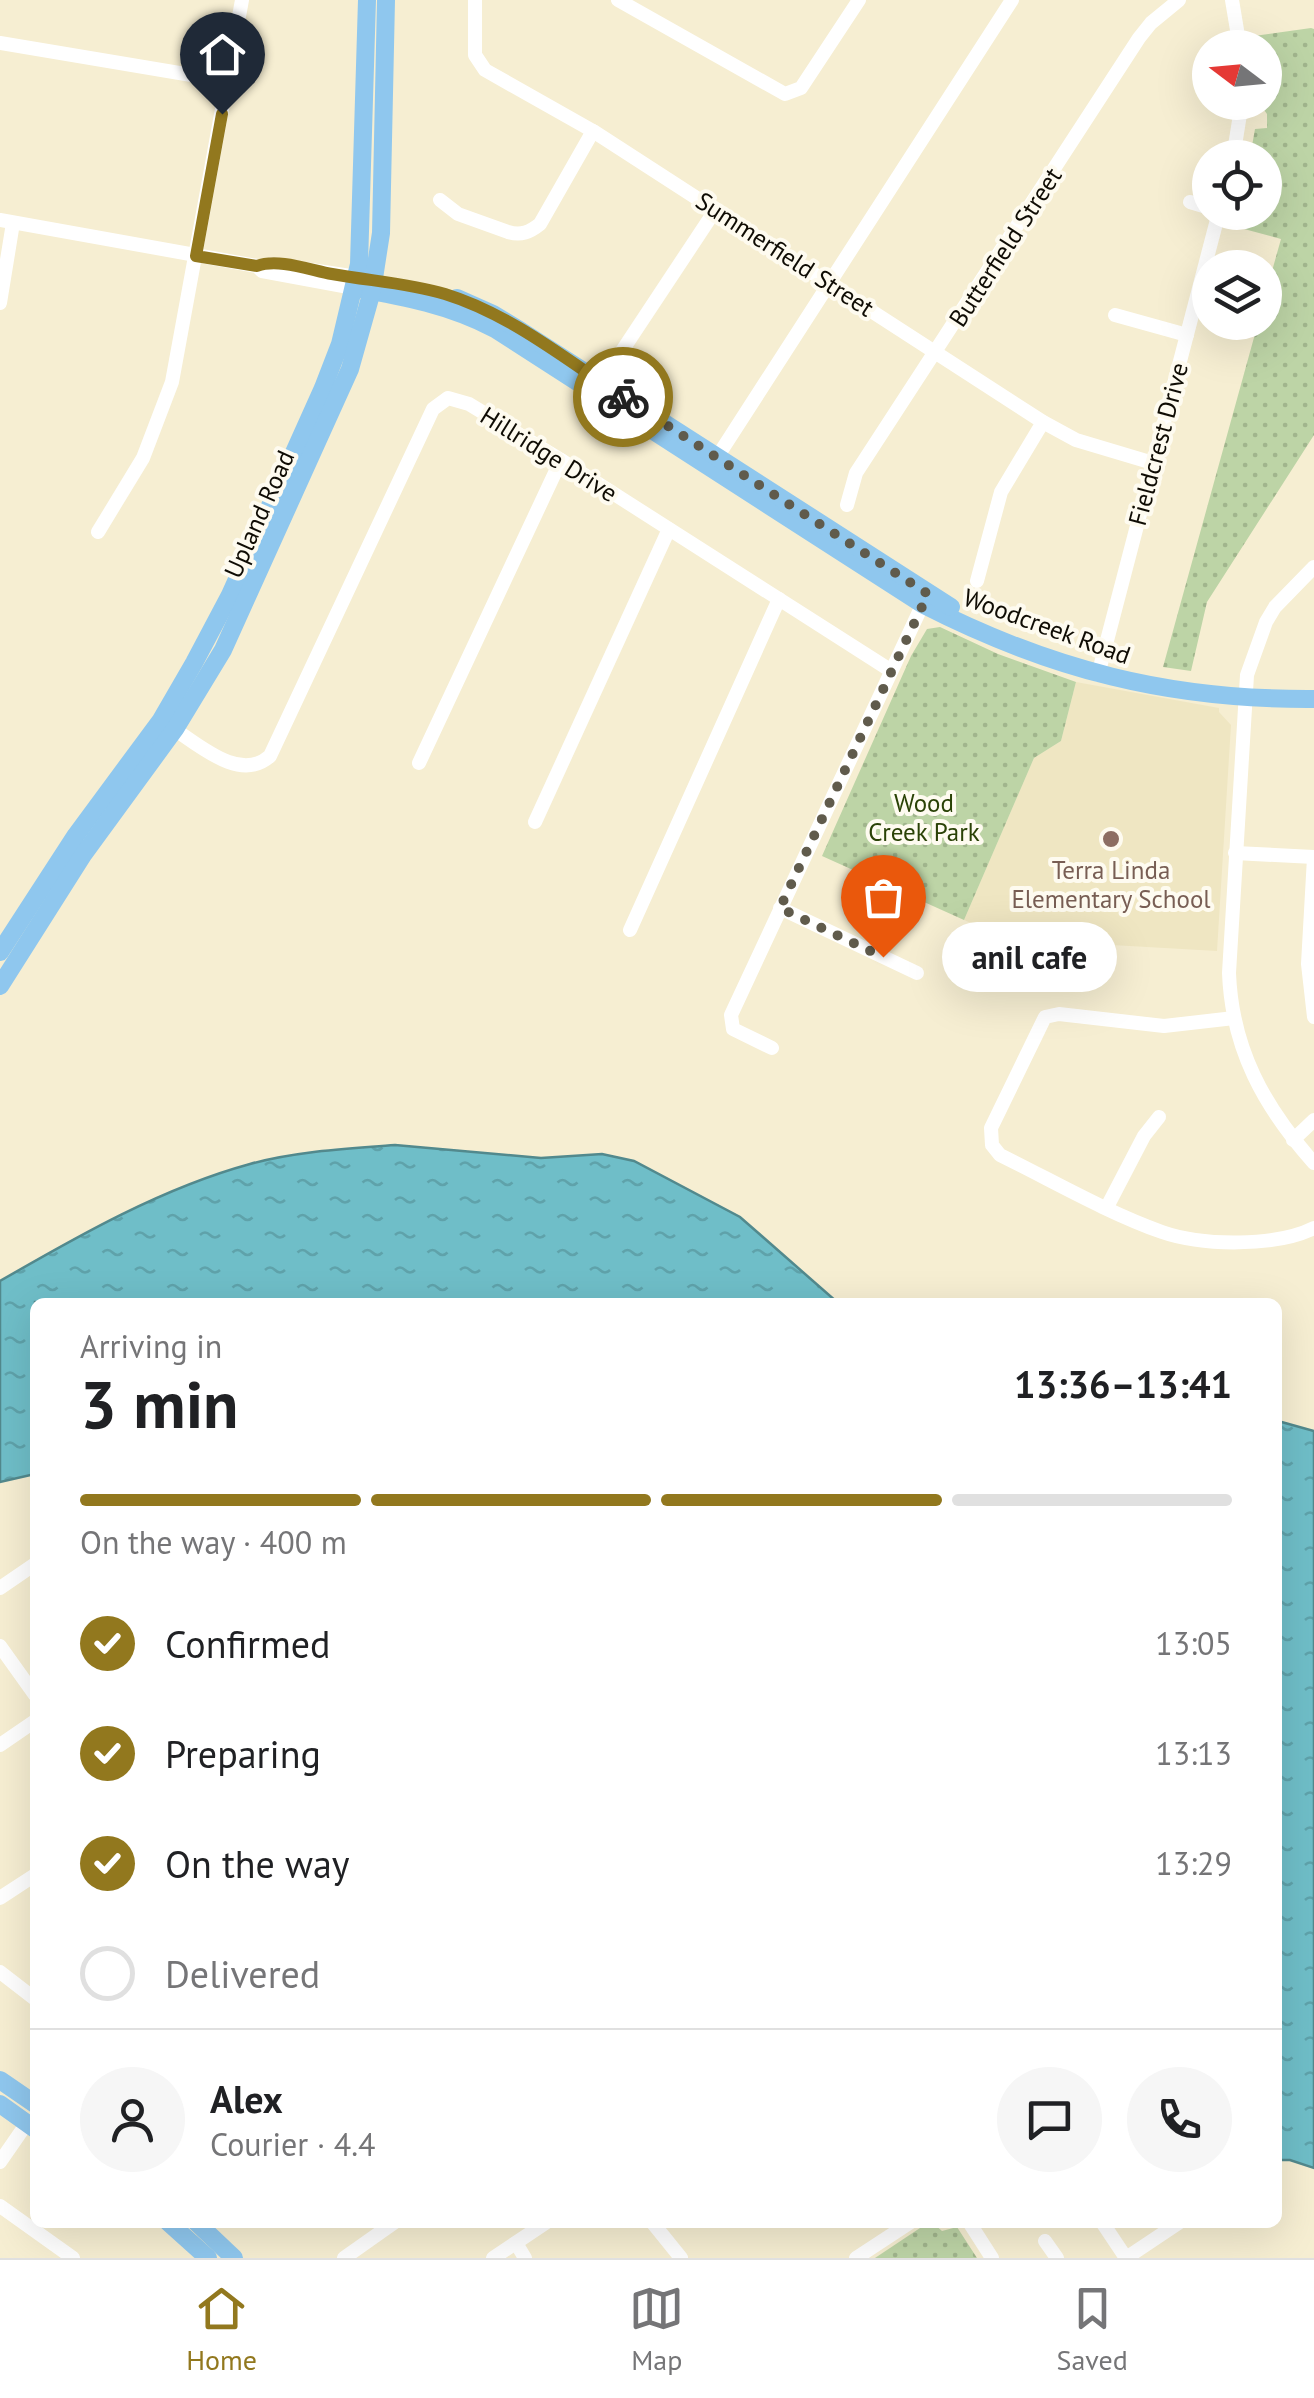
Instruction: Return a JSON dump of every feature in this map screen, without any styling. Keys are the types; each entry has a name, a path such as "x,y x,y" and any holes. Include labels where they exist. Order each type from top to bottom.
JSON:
{"main road":[{"name":"Upland Road","path":"364,284 368,0"},
{"name":"Upland Road","path":"0,952 76,834 168,724 223,650 350,369 382,203 386,0"},
{"name":"Woodcreek Road","path":"364,284 471,317 713,463 992,639 1170,690 1314,699"},
{"name":"Woodcreek Road","path":"1244,692 1314,687"},
{"name":"Upland Road","path":"0,986 168,724"},
{"path":"0,2080 30,2101"},
{"path":"0,2104 30,2125"},
{"path":"175,2228 208,2258"},
{"path":"202,2228 234,2258"}],"street":[{"path":"98,532 124,493 162,414 181,344 242,0"},
{"name":"Summerfield Street","path":"475,0 475,55 480,66 593,131 1044,422 1076,440 1154,464"},
{"path":"618,0 785,94 801,88 859,0"},
{"path":"713,463 1012,0"},
{"name":"Butterfield Street","path":"847,504 856,473 1140,38 1151,23 1179,0"},
{"path":"1232,0 1237,30"},
{"path":"0,43 227,81"},
{"path":"440,200 458,214 508,232 532,230 540,224 593,131"},
{"path":"618,357 716,210"},
{"path":"0,303 6,221"},
{"name":"Woodcreek Road","path":"6,221 262,270 364,284"},
{"name":"Fieldcrest Drive","path":"1099,670 1214,230"},
{"path":"1115,316 1187,335"},
{"name":"Hillridge Drive","path":"168,724 214,754 241,766 262,764 270,756 437,404 448,398 458,399 562,460 890,670"},
{"path":"977,581 1001,492 1044,422"},
{"path":"418,763 562,460"},
{"path":"534,822 669,529"},
{"path":"1311,576 1275,607 1266,622 1244,692 1230,973 1241,1048 1259,1090 1314,1163"},
{"path":"630,930 779,599"},
{"path":"772,1048 733,1029 731,1015 925,599"},
{"path":"1235,852 1314,857 1308,964 1314,1017"},
{"path":"780,908 917,973"},
{"path":"1234,1018 1164,1026 1059,1014 1045,1017 991,1128 992,1146 1000,1155 1164,1232 1190,1238 1272,1241 1314,1228"},
{"path":"1107,1207 1144,1136 1159,1117"},
{"path":"1294,1140 1314,1120"},
{"path":"0,1588 30,1567"},
{"path":"0,1646 30,1688"},
{"path":"0,1745 30,1724"},
{"path":"0,1898 30,1878"},
{"path":"0,1972 30,1994"},
{"path":"0,2162 30,2127"},
{"path":"0,2206 30,2227"},
{"path":"31,2228 73,2258"},
{"path":"354,2255 388,2228"},
{"path":"492,2258 538,2228"},
{"path":"657,2228 682,2258"},
{"path":"856,2258 902,2228"},
{"path":"973,2228 992,2258"},
{"path":"1106,2228 1126,2258 1170,2228"},
{"path":"1045,2241 1056,2258"},
{"path":"516,2243 526,2258"}],"shaded area":[{"name":"Terra Linda Elementary School","path":"1076,682 1219,708 1231,725 1217,951 1009,939 964,920 1034,758 1061,741"}],"green space":[{"path":"1314,29 1314,435 1207,602 1191,671 1163,667 1253,340 1282,340 1282,250 1278,250 1281,239 1248,230 1282,230 1282,140 1253,140 1255,129 1267,128 1267,120 1282,120 1282,32"},
{"name":"Wood Creek Park","path":"940,627 998,654 1076,682 1061,741 1034,758 964,920 822,856 911,656 927,629"},
{"path":"920,2228 958,2228 977,2258 875,2258"}],"water":[{"path":"395,1145 541,1158 602,1154 634,1161 740,1217 832,1298 30,1298 30,1475 0,1482 0,1281 121,1215 185,1186 250,1164 322,1151"},
{"path":"1282,1422 1314,1431 1314,2168 1282,2160"}],"way so far":[{"path":"623,397 928,594 780,908 883,957"}],"place":[{"name":"Terra Linda Elementary School","path":"1111,839"},
{"name":"anil cafe","path":"883,957"}],"route":[{"path":"222,114 196,256 257,266 292,266 418,287 457,298 493,314 623,397"}]}
